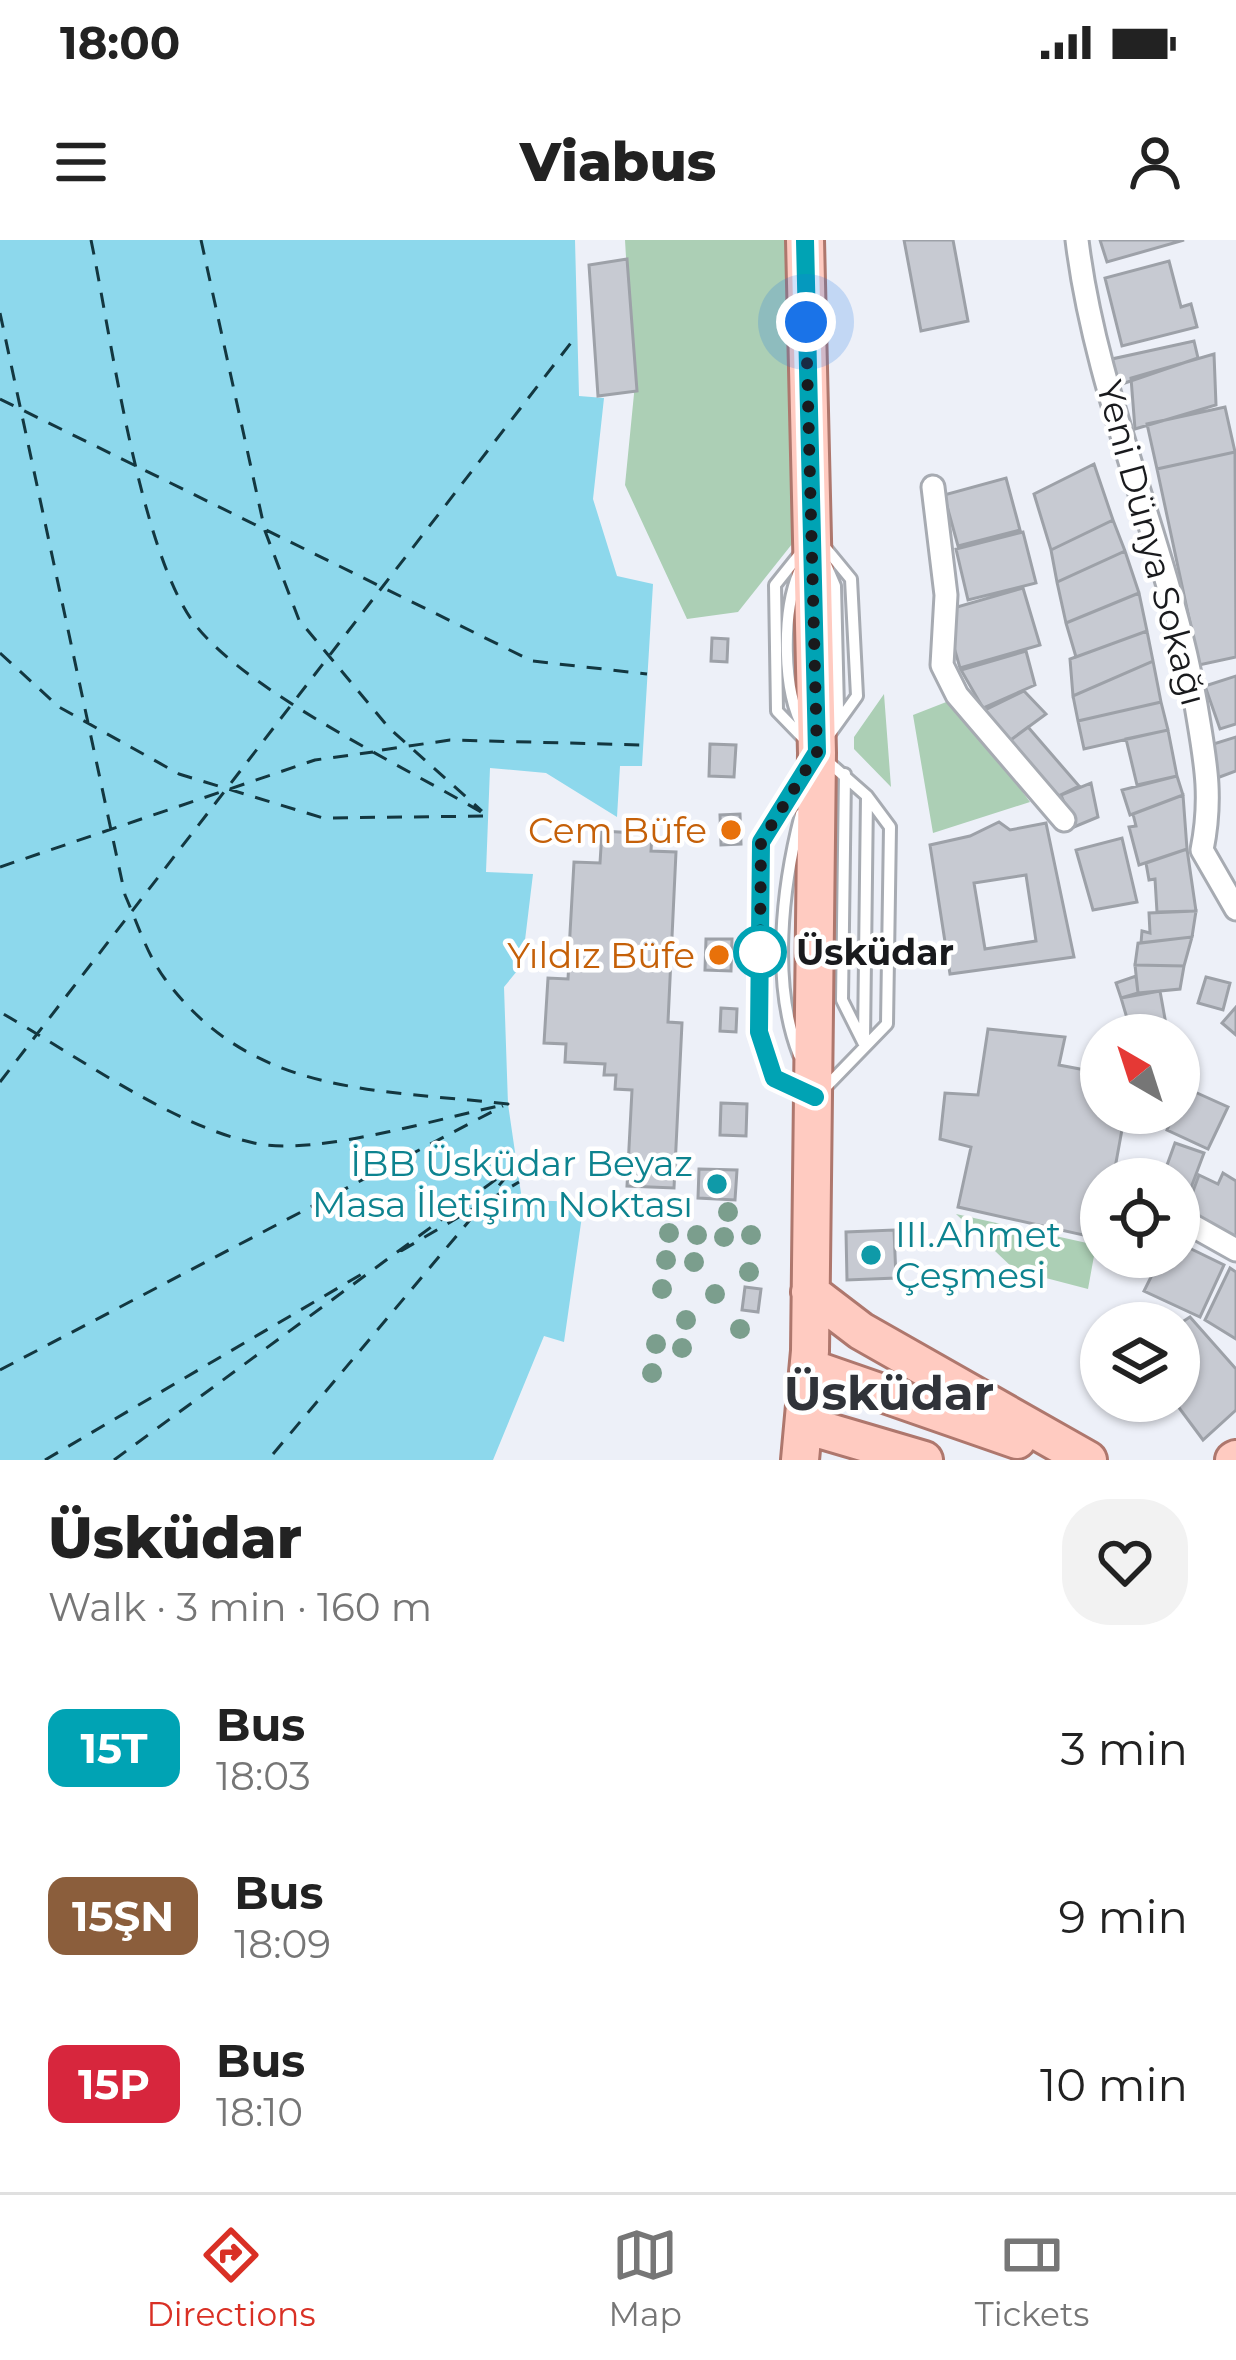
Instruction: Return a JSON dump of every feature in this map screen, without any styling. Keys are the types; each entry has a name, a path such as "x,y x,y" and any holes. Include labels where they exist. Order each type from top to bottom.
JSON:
{"main road":[{"path":"805,240 815,536 831,763 803,1442 924,1460"},
{"path":"810,1292 861,1331 1088,1460"},
{"path":"809,1368 873,1386 1071,1460"}],"street":[{"name":"Yeni Dünya Sokağı","path":"1077,240 1109,381 1184,633 1212,800 1202,850 1236,909"},
{"path":"933,487 946,595 942,665 957,695 1064,820"},
{"path":"1200,1230 1236,1250"}],"lane":[{"path":"831,763 867,796 890,827 887,1024 815,1097 774,1078 759,1032 761,842 831,763"},
{"path":"831,763 842,1000 864,1044"},
{"path":"864,1044 867,796"}],"green space":[{"path":"625,240 791,240 796,539 738,612 687,619 625,485 634,394"},
{"path":"884,694 891,787 854,749 854,737"},
{"path":"954,699 1030,802 933,833 913,715"},
{"path":"956,1214 1080,1241 1080,1278 1090,1278 1088,1289 1015,1270"}],"water":[{"path":"0,240 575,240 579,396 604,398 593,499 617,576 653,584 642,766 620,766 617,817 546,773 490,768 486,872 533,874 522,965 504,987 508,1104 522,1200 584,1202 564,1342 544,1336 493,1460 0,1460"}],"building":[{"path":"904,240 953,240 968,321 921,331"},
{"path":"1100,240 1184,240 1107,262"},
{"path":"627,259 637,391 598,396 589,265"},
{"path":"1169,261 1181,307 1191,304 1197,327 1122,346 1105,278"},
{"path":"1194,341 1198,358 1119,385 1112,359"},
{"path":"1214,354 1216,405 1135,429 1131,378"},
{"path":"1225,407 1235,452 1157,469 1147,424"},
{"path":"1235,452 1236,657 1199,665 1157,469"},
{"path":"1094,464 1113,520 1051,550 1034,494"},
{"path":"1006,478 1020,530 958,546 944,495"},
{"path":"1113,520 1125,551 1057,582 1051,550"},
{"path":"1023,532 1036,583 968,600 956,549"},
{"path":"1125,551 1139,593 1066,623 1057,582"},
{"path":"1023,588 1040,645 960,668 949,630 955,628 950,609"},
{"path":"1139,593 1147,631 1076,657 1066,623"},
{"path":"1147,631 1153,661 1073,696 1070,659"},
{"path":"712,638 728,639 727,662 711,661"},
{"path":"1026,651 1035,685 983,708 961,670"},
{"path":"1153,661 1161,702 1078,721 1073,696"},
{"path":"1236,676 1236,724 1220,729 1205,686"},
{"path":"1024,691 1046,714 1008,742 983,711"},
{"path":"1161,702 1168,730 1084,749 1078,721"},
{"path":"1028,727 1079,786 1054,798 1008,742"},
{"path":"1168,730 1177,776 1137,785 1126,739"},
{"path":"1236,737 1236,771 1217,778 1207,746"},
{"path":"710,744 736,745 734,777 709,776"},
{"path":"1177,776 1183,795 1130,815 1122,790"},
{"path":"1091,783 1098,817 1074,827 1061,795"},
{"path":"1183,795 1187,849 1139,865 1129,827 1136,826 1133,814"},
{"name":"Cem Büfe","path":"740,814 741,844 721,845 720,815"},
{"path":"999,822 1010,830 1046,823 1074,957 950,974 930,845 970,836","holes":["1026,875 1036,941 985,949 974,883"]},
{"path":"602,831 652,834 651,851 676,852 668,1022 682,1023 674,1188 627,1186 632,1090 615,1089 616,1075 604,1075 605,1064 565,1062 566,1044 544,1043 548,978 568,979 569,961 581,962 581,951 569,951 574,862 600,863"},
{"path":"1122,838 1137,902 1093,910 1076,850"},
{"path":"1187,849 1196,911 1157,912 1155,879 1149,880 1146,863"},
{"path":"1196,911 1192,937 1141,943 1142,931 1150,933 1149,913"},
{"path":"1192,937 1184,966 1135,965 1138,943"},
{"name":"Yıldız Büfe","path":"706,939 732,939 731,971 705,970"},
{"path":"1135,965 1184,966 1180,989 1138,993"},
{"path":"1136,976 1138,993 1121,998 1116,983"},
{"path":"1206,977 1230,983 1223,1010 1198,1003"},
{"path":"1160,991 1164,1014 1126,1014 1121,998"},
{"path":"1236,1007 1236,1035 1222,1023"},
{"path":"721,1008 737,1009 736,1032 720,1031"},
{"path":"988,1029 1065,1037 1059,1065 1080,1069 1080,1134 1121,1134 1117,1158 1080,1158 1080,1234 958,1207 971,1147 940,1139 945,1093 978,1095"},
{"path":"1200,1094 1228,1107 1208,1149 1176,1134 1200,1134"},
{"path":"721,1103 747,1104 746,1136 720,1135"},
{"path":"1175,1143 1204,1153 1200,1164 1200,1158 1170,1158"},
{"name":"İBB Üsküdar Beyaz Masa İletişim Noktası","path":"699,1169 737,1170 735,1200 698,1198"},
{"path":"1223,1173 1236,1181 1236,1240 1200,1221 1200,1175 1218,1184"},
{"name":"III.Ahmet Çeşmesi","path":"894,1230 896,1278 847,1280 846,1232"},
{"path":"1200,1253 1224,1265 1200,1317 1200,1302 1168,1302 1144,1291 1150,1278 1200,1278"},
{"path":"1230,1268 1236,1272 1236,1339 1205,1320"},
{"path":"745,1287 761,1289 758,1312 742,1310"},
{"path":"1200,1328 1236,1369 1236,1410 1203,1440 1190,1422 1200,1422"}],"ferry route":[{"path":"91,240 144,498 177,594 197,627 222,653 292,704 488,816"},
{"path":"201,240 265,531 299,620 389,728 482,811"},
{"path":"0,313 125,895 159,970 199,1017 237,1046 277,1066 364,1089 508,1104 344,1140 311,1145 254,1143 156,1105 0,1012"},
{"path":"0,1082 577,335"},
{"path":"0,399 532,661 647,674"},
{"path":"0,653 59,707 179,774 323,818 487,816"},
{"path":"382,750 450,740 643,745"},
{"path":"0,867 315,760 373,752"},
{"path":"0,1370 503,1106"},
{"path":"114,1460 517,1164 268,1460"},
{"path":"489,1200 519,1182"},
{"path":"401,1251 481,1204"},
{"path":"45,1460 367,1271"}],"bus line":[{"name":"15T","path":"805,240 817,752 761,842 759,1032 774,1078 815,1097"}],"place":[{"name":"Cem Büfe","path":"731,830"},
{"name":"Üsküdar","path":"760,952"},
{"name":"Yıldız Büfe","path":"719,955"},
{"name":"İBB Üsküdar Beyaz Masa İletişim Noktası","path":"717,1184"},
{"name":"III.Ahmet Çeşmesi","path":"871,1255"}],"district":[{"name":"Üsküdar","path":"889,1393"}],"route":[{"path":"760,952 761,842 817,752 816,561 806,322"}]}
